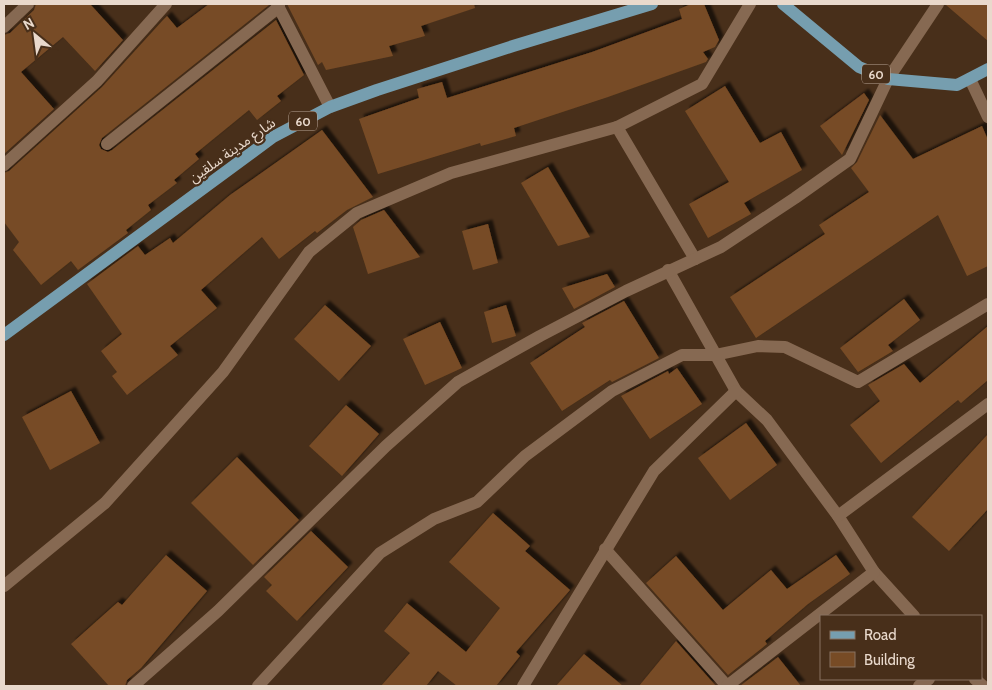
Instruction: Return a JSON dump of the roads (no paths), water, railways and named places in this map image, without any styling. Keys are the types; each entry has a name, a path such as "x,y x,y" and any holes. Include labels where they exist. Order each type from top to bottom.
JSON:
{"main road":[{"name":"شارع مدينة سلقين","path":"4,335 273,137 330,107 513,46 652,4"},
{"name":"60","path":"783,4 859,67 888,79 956,86 988,69"}],"street":[{"path":"4,26 28,4"},
{"path":"4,165 97,81 166,4"},
{"path":"4,586 105,504 223,372 309,252 356,213 451,173 617,127 702,84 750,4"},
{"path":"133,686 218,611 386,446 458,382 540,336 668,270 720,247 850,159 888,79 938,4"},
{"path":"107,144 278,5 330,107"},
{"path":"970,79 988,117"},
{"path":"617,127 695,258"},
{"path":"668,270 736,392 767,420 838,516 874,572 913,615"},
{"path":"258,686 380,553 434,519 477,502 525,456 612,391 682,355 715,355 758,346 785,347 858,382 988,304"},
{"path":"523,686 654,471 736,392"},
{"path":"838,516 988,404"},
{"path":"605,549 727,686 874,572"}]}
